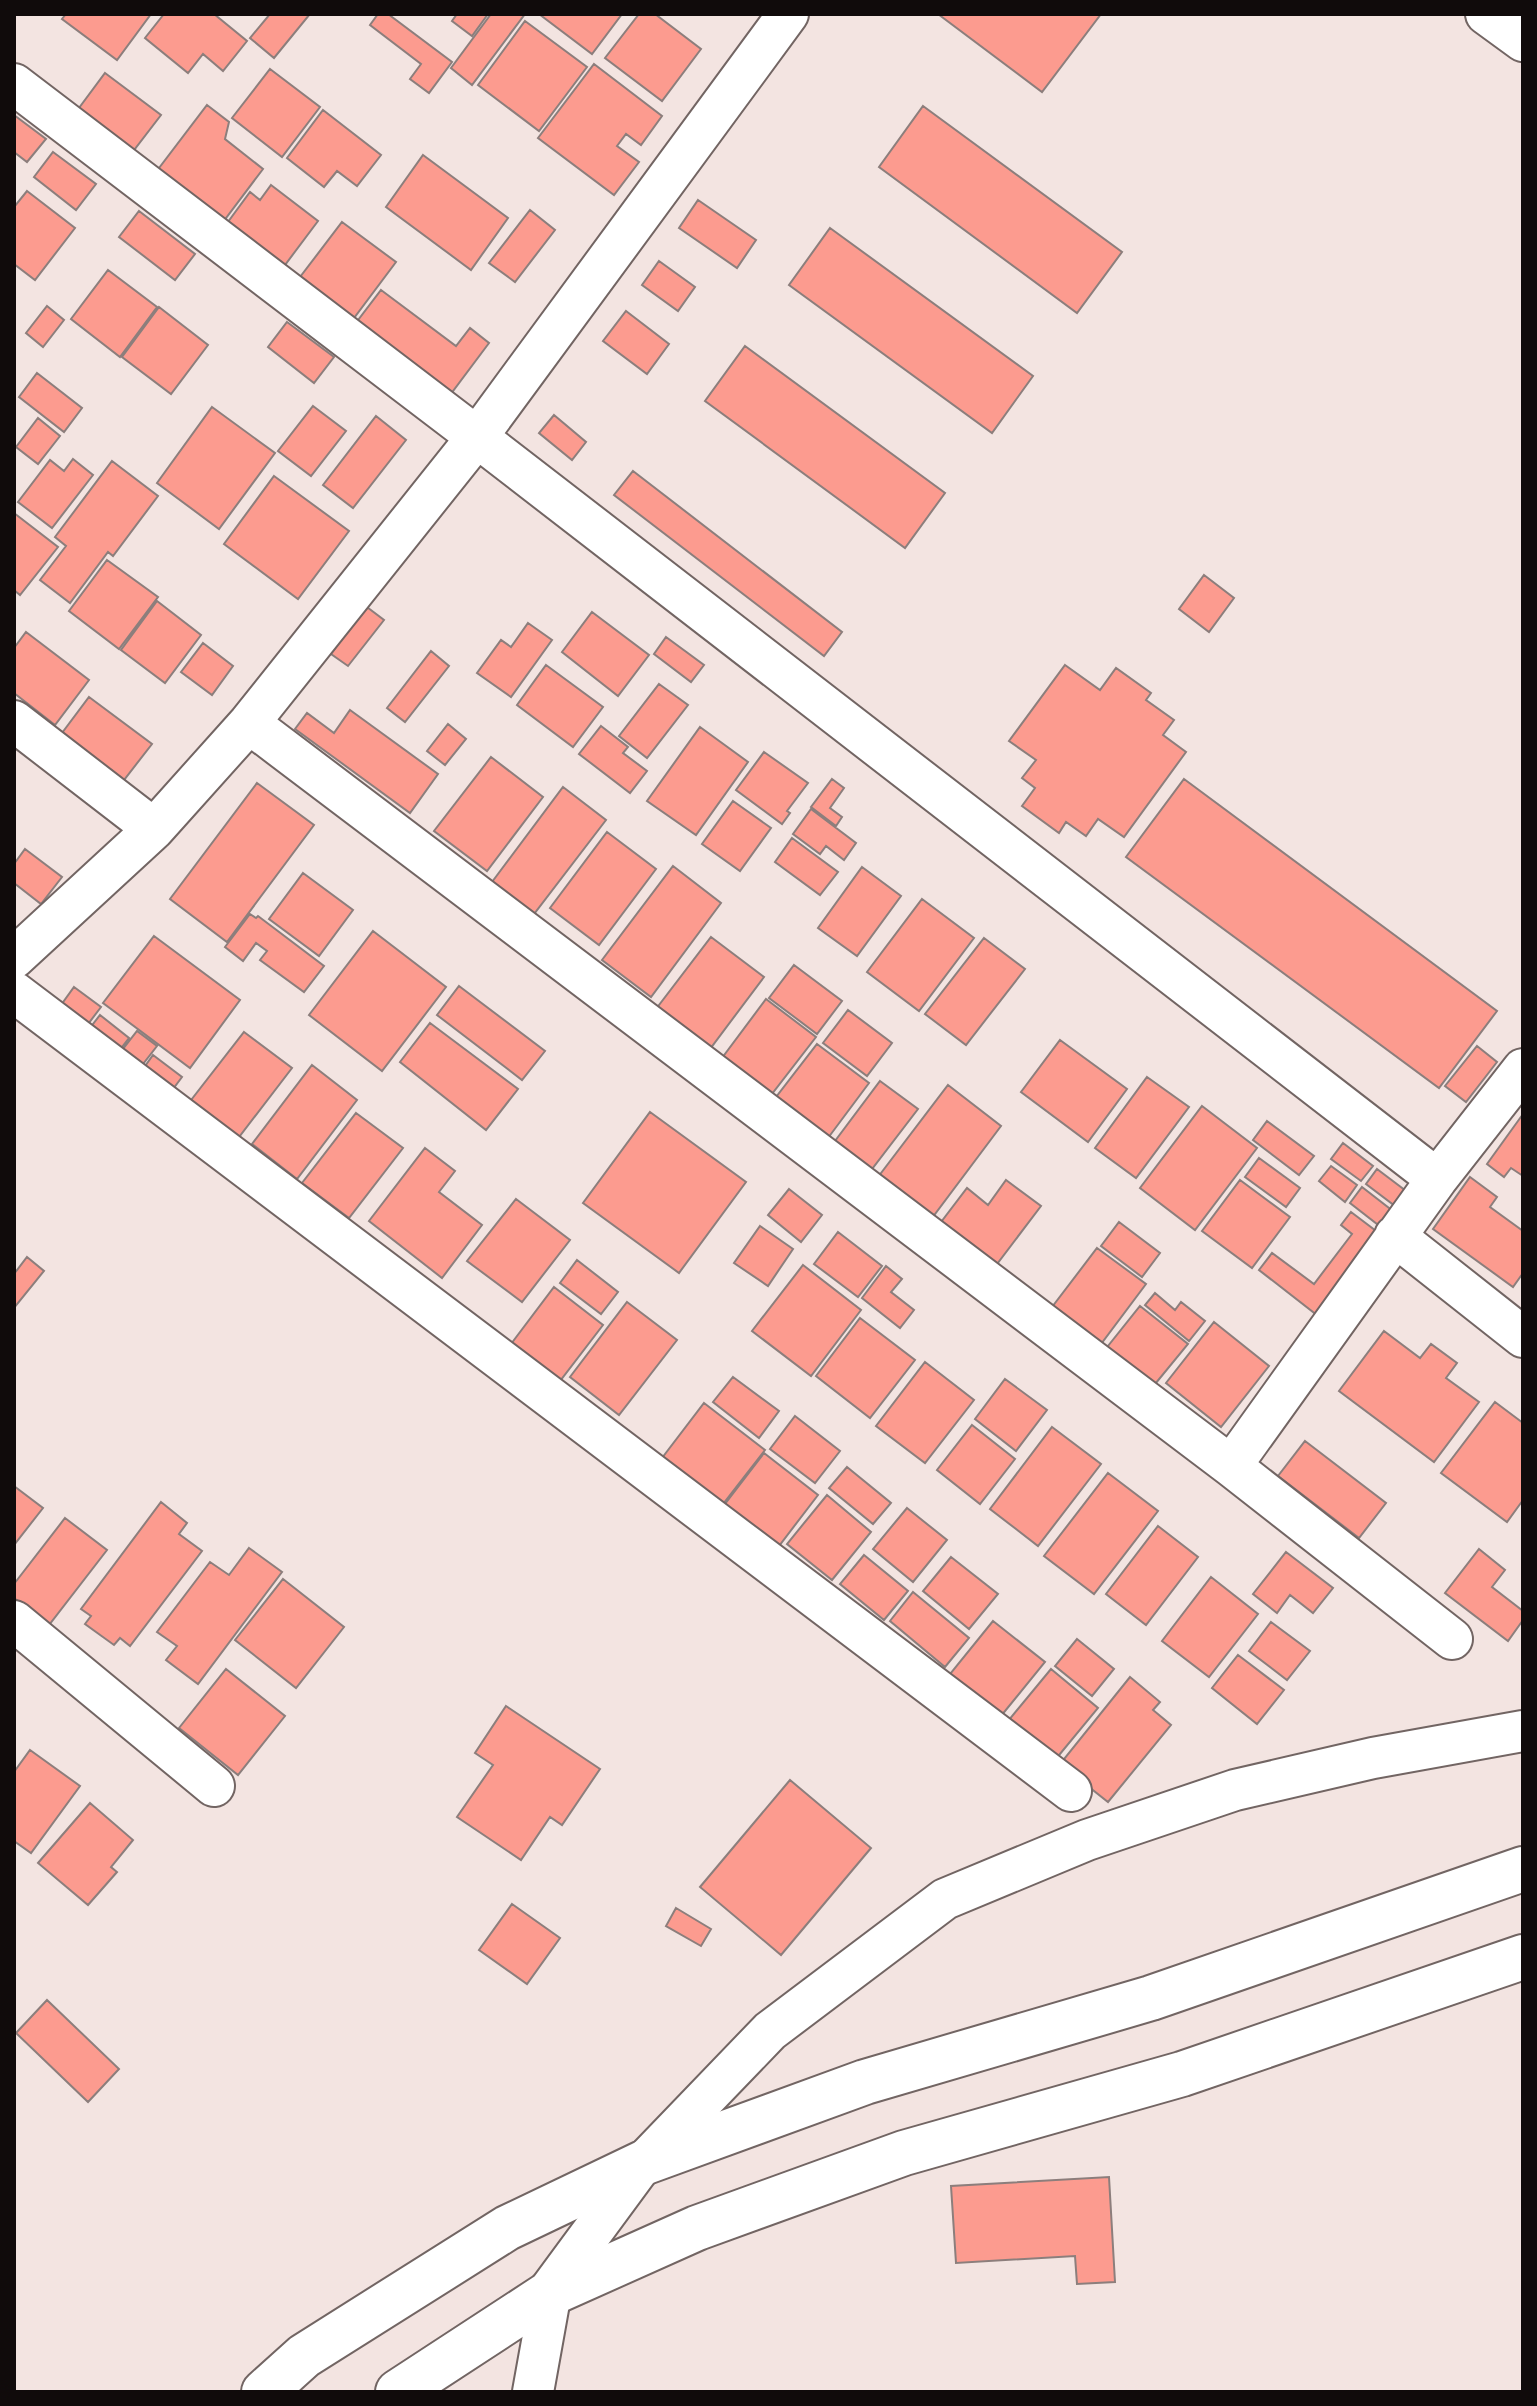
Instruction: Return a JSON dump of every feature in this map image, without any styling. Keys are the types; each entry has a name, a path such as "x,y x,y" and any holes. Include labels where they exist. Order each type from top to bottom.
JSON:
{"main road":[{"path":"264,2392 304,2356 507,2228 643,2163 865,2082 1151,1998 1523,1869"},
{"path":"398,2392 545,2296 697,2228 904,2153 1182,2074 1523,1957"}],"street":[{"path":"1486,14 1523,41"},
{"path":"14,958 154,829 249,723 477,437 782,16"},
{"path":"14,84 477,437 1437,1179"},
{"path":"14,721 154,829"},
{"path":"249,723 1231,1466 1452,1639"},
{"path":"14,992 1071,1791"},
{"path":"1231,1466 1395,1236 1523,1069"},
{"path":"1395,1236 1523,1337"},
{"path":"14,1621 214,1786"},
{"path":"533,2392 549,2303 545,2296 643,2163 770,2031 945,1899 1087,1840 1235,1790 1373,1758 1523,1731"}],"building":[{"path":"66,14 151,14 117,60 62,19"},
{"path":"164,14 214,14 247,41 223,71 203,54 188,73 145,38"},
{"path":"270,14 310,14 274,58 250,38"},
{"path":"378,14 388,14 452,62 429,93 410,79 421,64 370,25"},
{"path":"457,14 488,14 472,36 452,21"},
{"path":"491,14 525,14 472,85 451,68"},
{"path":"539,14 622,14 592,54"},
{"path":"639,14 655,14 701,49 662,101 605,58"},
{"path":"938,14 1101,14 1042,92"},
{"path":"525,21 587,67 539,131 478,85"},
{"path":"594,64 662,116 641,145 626,134 617,146 639,162 614,195 538,138"},
{"path":"270,69 320,107 282,157 232,118"},
{"path":"105,73 161,115 131,154 76,112"},
{"path":"207,105 229,122 225,139 263,169 223,222 156,172"},
{"path":"923,106 1122,252 1077,313 879,167"},
{"path":"323,110 381,155 357,186 337,171 324,187 287,158"},
{"path":"14,115 46,139 27,162 14,152"},
{"path":"53,152 96,184 76,210 34,177"},
{"path":"423,155 508,218 471,270 386,207"},
{"path":"271,185 318,221 282,269 225,226 250,192 260,200"},
{"path":"27,191 75,228 35,280 14,264 14,207"},
{"path":"698,200 756,240 737,268 679,228"},
{"path":"530,210 555,230 515,282 489,263"},
{"path":"139,211 195,254 175,280 119,237"},
{"path":"342,222 396,262 351,322 297,281"},
{"path":"830,228 1033,376 992,433 789,285"},
{"path":"659,261 695,287 678,311 642,285"},
{"path":"108,270 157,307 120,357 71,319"},
{"path":"381,290 456,346 470,328 489,343 447,399 352,328"},
{"path":"47,306 64,320 43,347 26,333"},
{"path":"159,307 208,345 171,394 122,357"},
{"path":"626,311 669,344 647,374 603,341"},
{"path":"287,322 334,357 314,383 268,347"},
{"path":"745,346 945,493 905,548 705,401"},
{"path":"37,373 82,408 64,432 19,397"},
{"path":"313,406 346,431 311,476 278,451"},
{"path":"212,407 275,453 219,529 157,483"},
{"path":"554,415 586,442 572,460 539,433"},
{"path":"376,416 406,440 353,508 323,485"},
{"path":"38,418 60,436 38,464 16,447"},
{"path":"73,459 93,475 52,528 18,502 50,460 64,471"},
{"path":"112,461 158,496 113,556 108,552 70,603 40,580 66,546 55,537"},
{"path":"633,471 842,632 824,656 614,495"},
{"path":"274,476 349,531 298,599 224,544"},
{"path":"14,513 58,547 20,595 14,590"},
{"path":"107,560 158,597 119,649 69,611"},
{"path":"1204,575 1234,598 1209,632 1179,609"},
{"path":"355,598 384,620 348,666 331,654 351,626"},
{"path":"157,601 201,635 165,683 121,650"},
{"path":"592,612 649,655 618,696 562,652"},
{"path":"528,623 552,640 511,697 477,673 501,640 511,647"},
{"path":"26,632 89,680 55,725 14,693 14,648"},
{"path":"666,637 704,665 691,682 654,654"},
{"path":"203,643 233,666 212,695 181,672"},
{"path":"431,651 449,666 405,722 387,708"},
{"path":"546,665 603,707 573,747 517,705"},
{"path":"1065,665 1100,690 1116,668 1151,693 1146,700 1174,720 1163,735 1186,752 1124,837 1098,819 1086,836 1066,822 1059,833 1022,806 1035,788 1022,778 1036,760 1009,741"},
{"path":"659,684 688,705 647,758 619,736"},
{"path":"89,697 152,744 124,780 62,733"},
{"path":"350,710 438,774 410,813 295,729 307,713 334,733"},
{"path":"448,724 466,739 445,765 427,751"},
{"path":"601,726 628,747 623,753 647,771 630,793 579,754"},
{"path":"700,727 748,762 696,835 647,801"},
{"path":"764,752 808,783 787,811 790,813 782,824 736,790"},
{"path":"491,757 543,797 487,871 434,831"},
{"path":"832,779 844,788 830,808 842,817 836,826 811,807"},
{"path":"1184,779 1497,1011 1439,1088 1126,857"},
{"path":"257,783 314,825 227,942 170,899"},
{"path":"563,787 606,820 534,914 492,882"},
{"path":"733,801 771,828 740,871 702,844"},
{"path":"811,809 856,843 844,860 826,846 820,854 793,834"},
{"path":"607,832 656,869 599,945 550,908"},
{"path":"792,838 838,872 820,895 775,862"},
{"path":"25,849 62,877 41,904 14,883 14,864"},
{"path":"673,866 721,903 651,997 602,960"},
{"path":"862,867 901,896 857,956 818,928"},
{"path":"303,873 353,910 319,956 269,919"},
{"path":"922,899 974,938 919,1011 867,972"},
{"path":"250,914 256,918 258,916 324,966 304,992 260,960 267,951 256,943 243,961 225,947"},
{"path":"373,931 446,987 382,1071 309,1015"},
{"path":"154,936 240,1000 190,1068 103,1003"},
{"path":"711,937 764,977 710,1049 656,1009"},
{"path":"984,938 1025,969 966,1045 925,1014"},
{"path":"794,965 842,1001 817,1034 769,998"},
{"path":"459,986 545,1051 522,1080 437,1015"},
{"path":"74,987 101,1007 82,1032 56,1012"},
{"path":"766,999 816,1037 768,1099 719,1062"},
{"path":"848,1010 892,1043 867,1076 823,1043"},
{"path":"100,1015 129,1038 115,1056 86,1033"},
{"path":"430,1023 518,1089 486,1130 400,1062"},
{"path":"137,1031 157,1046 136,1073 116,1058"},
{"path":"244,1032 292,1068 236,1141 188,1104"},
{"path":"1060,1040 1127,1089 1088,1142 1021,1092"},
{"path":"817,1044 869,1083 828,1138 773,1101"},
{"path":"1477,1046 1497,1062 1466,1102 1445,1086"},
{"path":"153,1055 182,1077 167,1097 138,1076"},
{"path":"312,1065 357,1100 297,1179 252,1144"},
{"path":"1147,1077 1189,1107 1136,1178 1095,1148"},
{"path":"880,1081 918,1109 872,1169 835,1141"},
{"path":"948,1085 1001,1126 929,1222 875,1181"},
{"path":"1202,1106 1257,1148 1195,1230 1140,1188"},
{"path":"650,1112 746,1182 679,1273 583,1203"},
{"path":"356,1113 403,1148 349,1218 302,1183"},
{"path":"1523,1114 1523,1176 1511,1168 1504,1177 1487,1164"},
{"path":"1267,1121 1314,1156 1299,1175 1253,1140"},
{"path":"1343,1143 1373,1166 1361,1181 1331,1159"},
{"path":"425,1148 455,1171 439,1192 482,1225 442,1278 369,1221"},
{"path":"1259,1158 1300,1188 1286,1207 1245,1177"},
{"path":"1331,1166 1357,1185 1345,1202 1319,1181"},
{"path":"1377,1169 1410,1194 1399,1209 1366,1184"},
{"path":"1470,1177 1497,1197 1490,1207 1523,1231 1523,1273 1513,1287 1433,1229"},
{"path":"1006,1180 1041,1206 991,1272 935,1230 967,1188 988,1205"},
{"path":"1240,1180 1290,1217 1252,1268 1202,1231"},
{"path":"1362,1187 1398,1215 1386,1231 1350,1203"},
{"path":"789,1189 822,1215 801,1242 768,1215"},
{"path":"516,1199 570,1240 522,1302 467,1261"},
{"path":"1351,1212 1384,1237 1322,1319 1259,1270 1272,1253 1314,1284 1352,1234 1341,1225"},
{"path":"1119,1222 1160,1253 1142,1277 1101,1246"},
{"path":"760,1226 793,1249 768,1286 734,1263"},
{"path":"838,1232 882,1266 858,1297 814,1264"},
{"path":"1097,1248 1146,1284 1098,1348 1049,1311"},
{"path":"27,1257 44,1271 14,1308 14,1274"},
{"path":"577,1260 618,1292 601,1314 560,1283"},
{"path":"803,1265 861,1310 811,1376 752,1331"},
{"path":"886,1266 902,1279 891,1292 914,1310 900,1328 862,1298"},
{"path":"554,1287 603,1325 560,1381 511,1344"},
{"path":"1155,1293 1175,1310 1181,1302 1205,1321 1189,1341 1145,1305"},
{"path":"627,1302 677,1340 619,1415 570,1377"},
{"path":"1140,1306 1188,1344 1151,1389 1104,1351"},
{"path":"860,1318 915,1360 870,1418 816,1376"},
{"path":"1214,1322 1269,1366 1221,1427 1166,1383"},
{"path":"1384,1331 1420,1358 1431,1344 1457,1363 1446,1378 1479,1402 1434,1462 1339,1391"},
{"path":"925,1362 974,1400 925,1463 876,1426"},
{"path":"733,1377 779,1411 759,1438 713,1402"},
{"path":"1005,1379 1047,1410 1016,1451 975,1419"},
{"path":"1495,1402 1523,1423 1523,1500 1507,1522 1441,1473"},
{"path":"704,1403 765,1450 723,1504 662,1458"},
{"path":"795,1416 840,1451 815,1483 770,1449"},
{"path":"972,1425 1015,1459 980,1504 937,1470"},
{"path":"1052,1427 1101,1464 1038,1546 990,1509"},
{"path":"1305,1441 1386,1503 1359,1538 1278,1476"},
{"path":"764,1453 818,1495 779,1546 725,1504"},
{"path":"847,1467 891,1503 873,1524 829,1488"},
{"path":"1108,1473 1158,1511 1094,1594 1044,1556"},
{"path":"14,1486 43,1508 14,1545"},
{"path":"827,1495 871,1532 832,1580 787,1544"},
{"path":"161,1502 187,1523 179,1534 202,1551 130,1646 120,1638 114,1645 85,1624 91,1616 81,1609"},
{"path":"907,1508 947,1540 913,1582 873,1549"},
{"path":"65,1518 107,1550 49,1625 14,1598 14,1584"},
{"path":"1158,1526 1198,1557 1146,1625 1106,1594"},
{"path":"249,1548 282,1572 198,1684 166,1660 177,1646 157,1632 210,1562 229,1575"},
{"path":"1479,1549 1505,1570 1492,1587 1523,1611 1523,1620 1508,1641 1445,1593"},
{"path":"1286,1552 1333,1588 1313,1613 1290,1595 1277,1613 1253,1594"},
{"path":"864,1555 908,1591 884,1620 840,1584"},
{"path":"951,1557 998,1594 969,1629 923,1591"},
{"path":"1211,1577 1258,1614 1209,1677 1162,1641"},
{"path":"283,1579 344,1627 296,1688 235,1640"},
{"path":"913,1592 969,1638 945,1667 890,1621"},
{"path":"993,1621 1045,1662 1001,1716 950,1674"},
{"path":"1271,1622 1310,1651 1287,1680 1249,1651"},
{"path":"1077,1639 1114,1669 1092,1696 1055,1666"},
{"path":"1238,1655 1284,1690 1257,1724 1212,1688"},
{"path":"226,1669 285,1716 238,1775 179,1728"},
{"path":"1051,1669 1098,1708 1055,1760 1008,1721"},
{"path":"1130,1677 1160,1702 1153,1710 1171,1725 1108,1802 1060,1764"},
{"path":"506,1706 600,1769 562,1825 550,1817 521,1860 457,1817 493,1765 475,1753"},
{"path":"30,1750 80,1786 31,1853 14,1841 14,1772"},
{"path":"790,1780 871,1848 781,1955 700,1887"},
{"path":"90,1803 133,1840 111,1867 117,1872 88,1905 38,1863"},
{"path":"512,1904 560,1938 527,1984 479,1950"},
{"path":"676,1908 711,1929 701,1946 666,1926"},
{"path":"47,2000 119,2069 88,2102 16,2033"},
{"path":"1109,2177 1115,2282 1077,2284 1075,2256 956,2263 951,2186"}]}
